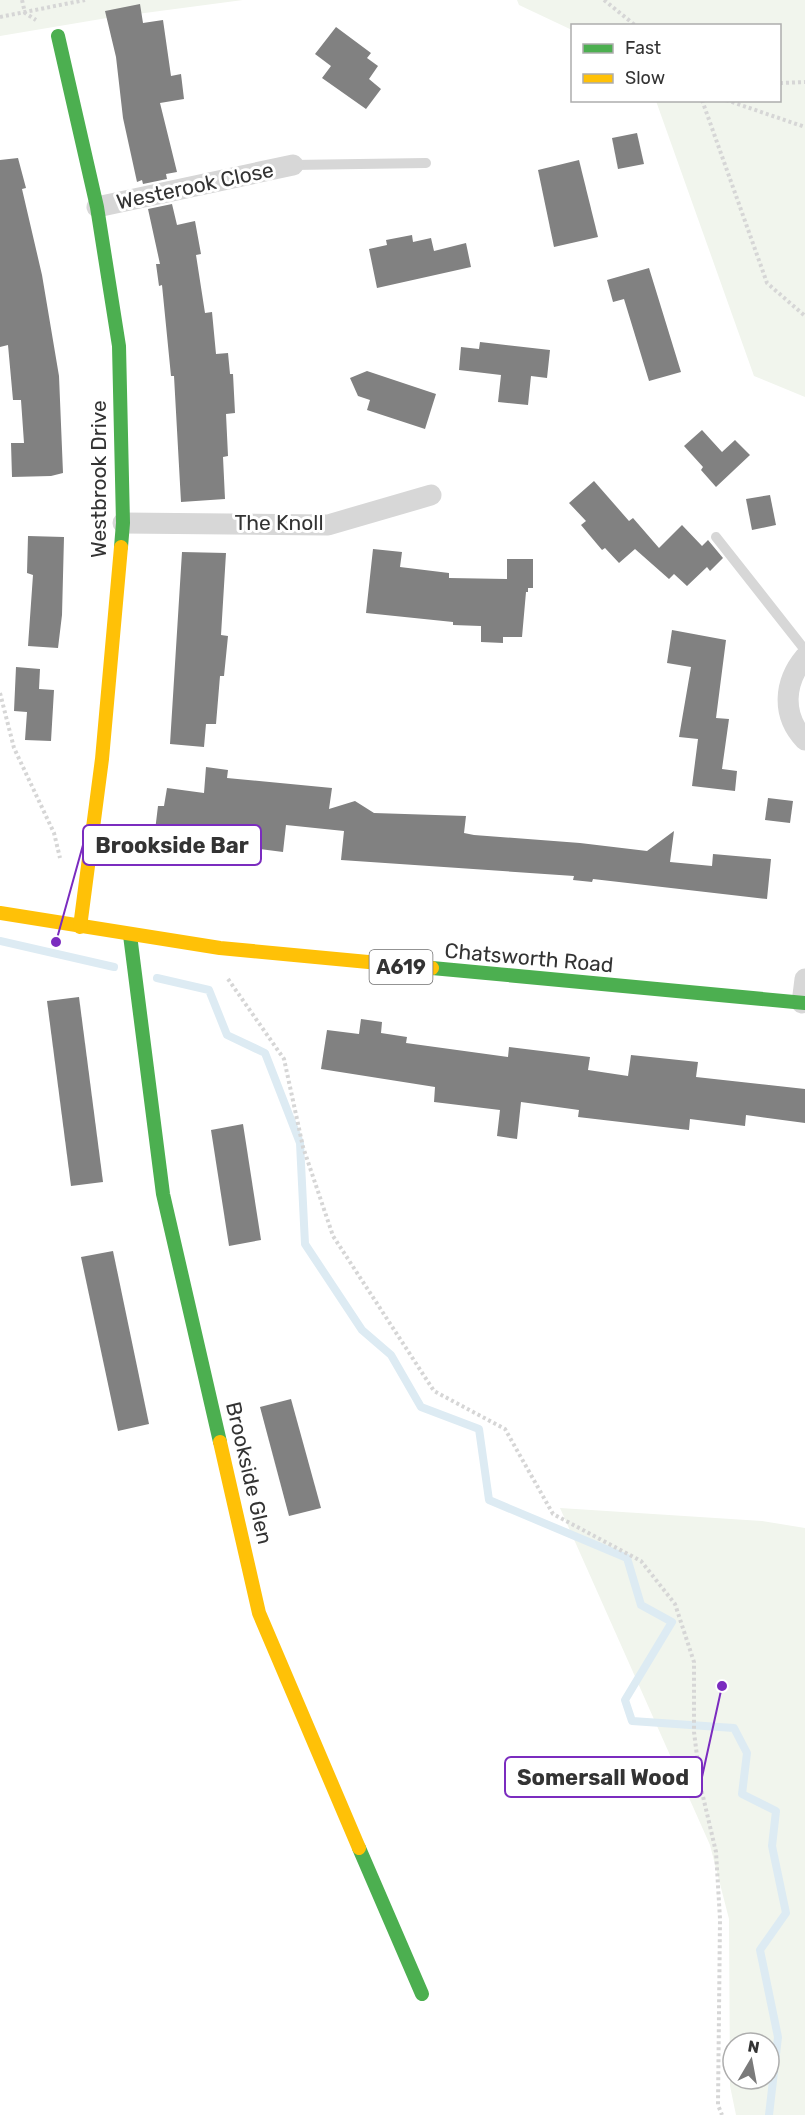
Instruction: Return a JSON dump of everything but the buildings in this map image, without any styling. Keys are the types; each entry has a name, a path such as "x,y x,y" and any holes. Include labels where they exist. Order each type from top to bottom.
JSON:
{"main road":[{"name":"Westbrook Drive","path":"58,36 97,207 119,346 123,523 102,759 80,927"},
{"name":"Chatsworth Road","path":"0,913 220,948 478,975 803,1003"},
{"name":"Brookside Glen","path":"130,935 163,1194 260,1613 422,1994"}],"street":[{"name":"Westerook Close","path":"97,207 293,165"},
{"name":"The Knoll","path":"123,523 328,525 431,495"},
{"path":"805,657 795,668 789,686 788,705 792,723 805,740"},
{"path":"803,1003 805,980"}],"lane":[{"path":"293,165 426,163"},
{"path":"716,537 805,650"}],"path":[{"path":"0,17 85,0"},
{"path":"604,0 634,24"},
{"path":"781,83 805,82"},
{"path":"703,102 767,283 805,316"},
{"path":"732,102 805,127"},
{"path":"0,693 14,748 54,833 62,866"},
{"path":"220,948 219,964 284,1059 303,1147 333,1236 434,1391 505,1429 553,1514 641,1561 675,1604 694,1662 694,1732 701,1788 716,1852 720,1919 718,2105 722,2115"}],"shaded area":[{"path":"0,0 243,0 107,18 0,36"},
{"path":"517,0 805,0 805,397 754,376 656,102 781,102 781,24 571,24 571,30 519,5"},
{"path":"560,1508 762,1521 805,1528 805,2115 736,2115 731,2091 781,2091 781,2031 730,2031 729,1919 710,1845"}],"waterway":[{"path":"0,941 114,967"},
{"path":"157,978 209,990 227,1035 265,1053 300,1143 305,1244 362,1330 391,1355 421,1407 479,1429 489,1500 627,1558 641,1605 672,1622 625,1700 632,1721 734,1728 747,1753 742,1794 776,1811 772,1846 786,1913 760,1950 778,2037 769,2115"}],"traffic: fast":[{"path":"58,36 97,207 119,346 123,523 121,547"},
{"path":"130,935 163,1194 220,1442"},
{"path":"432,968 805,1003"},
{"path":"359,1848 422,1994"}],"traffic: slow":[{"path":"80,927 102,759 121,547"},
{"path":"0,913 220,948 432,968"},
{"path":"220,1442 259,1613 359,1848"}],"place":[{"name":"Brookside Bar","path":"56,942"},
{"name":"Somersall Wood","path":"722,1686"}]}
